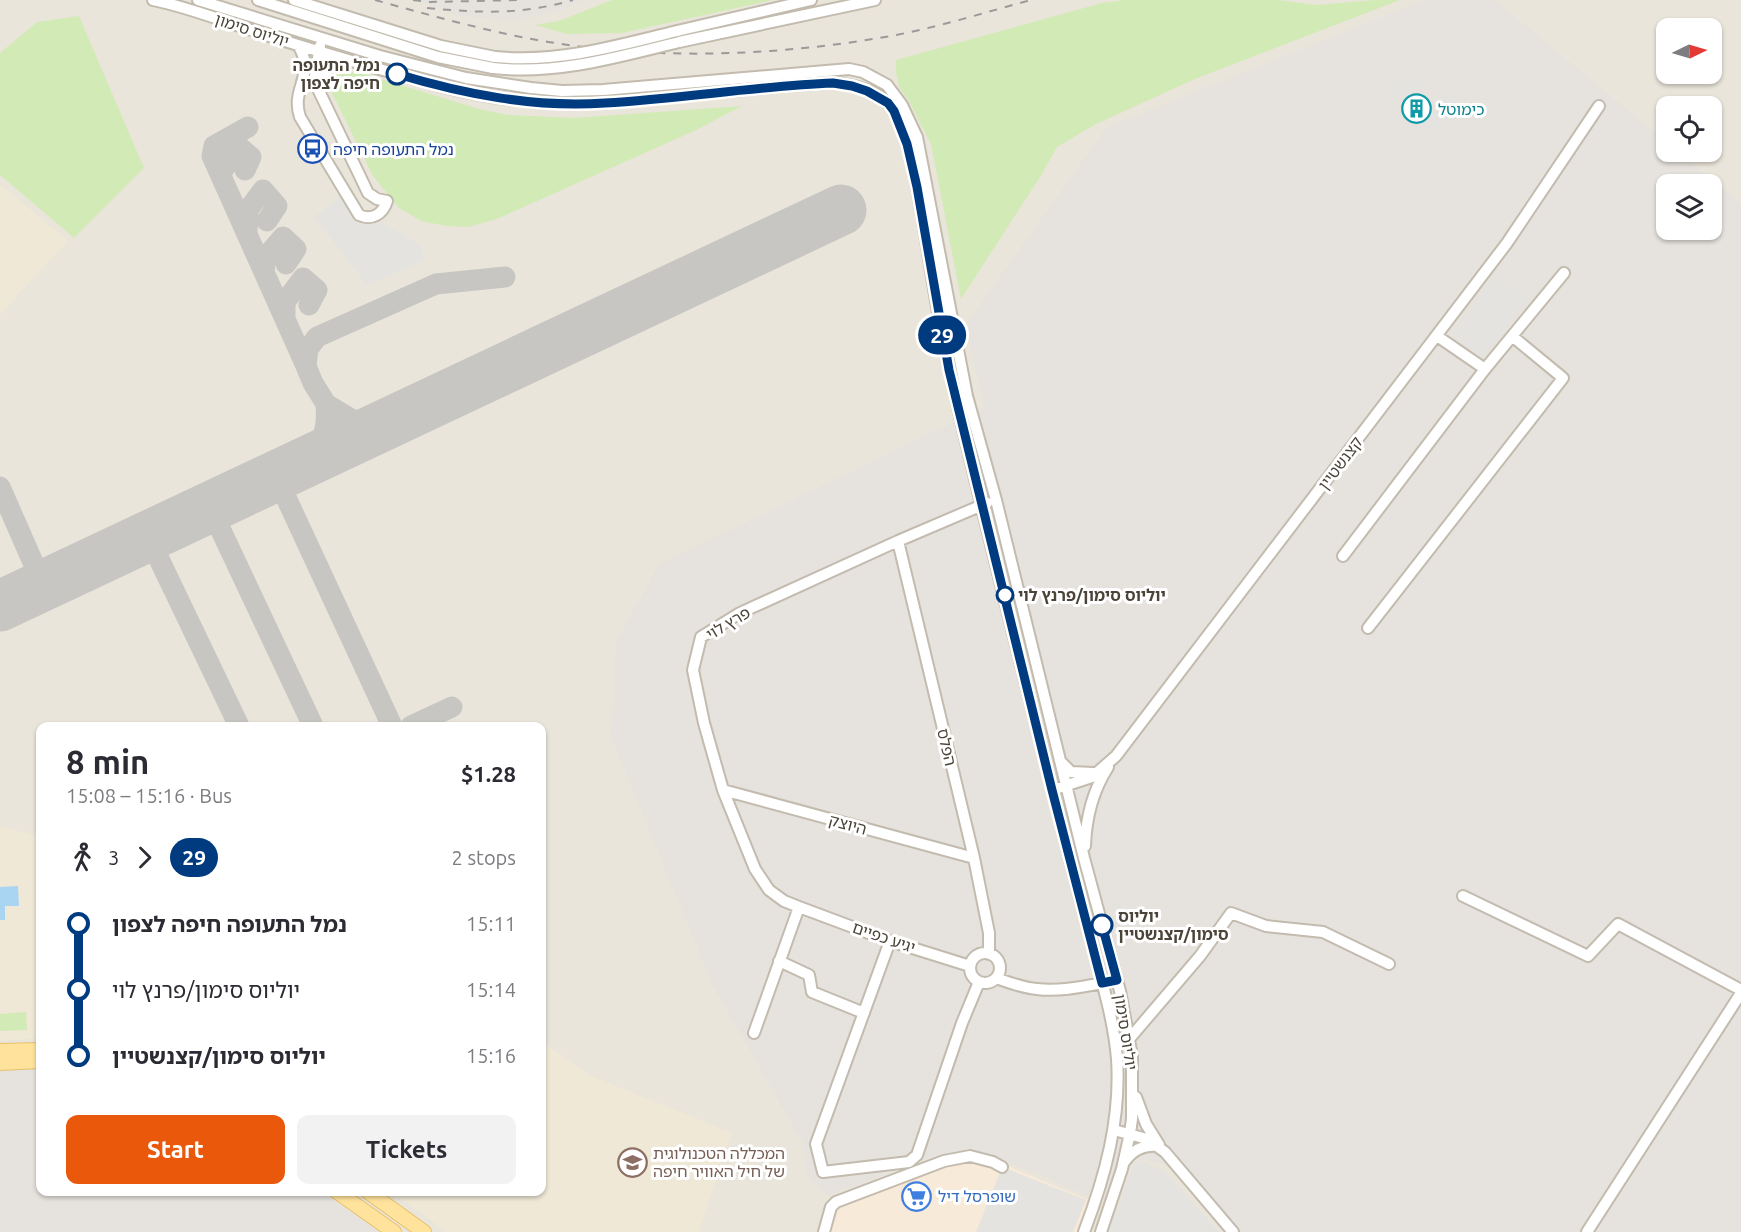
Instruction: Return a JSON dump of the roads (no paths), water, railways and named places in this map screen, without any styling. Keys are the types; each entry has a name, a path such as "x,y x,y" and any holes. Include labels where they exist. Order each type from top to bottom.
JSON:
{"main road":[{"path":"0,1051 36,1050"},
{"path":"0,1063 36,1061"},
{"path":"343,1196 394,1232"},
{"path":"374,1196 424,1232"}],"street":[{"name":"יוליוס סימון","path":"153,0 320,53 464,92 505,99 604,103 833,83 852,86 879,96 894,111 907,144 917,187 949,370 1114,1038 1118,1070 1114,1130 1106,1166 1084,1232"},
{"name":"יוליוס סימון","path":"198,0 380,56 502,85 562,91 603,90 839,69 863,72 887,85 902,105 917,137 967,396 996,500 1130,1038 1133,1083 1131,1133 1122,1169 1101,1232"},
{"path":"258,0 438,57 494,63 570,56 875,0"},
{"path":"294,0 494,63"},
{"path":"678,37 811,0"},
{"path":"298,45 306,66 296,106 300,117 359,215 368,219 375,217 383,210 387,201 377,199 368,193 318,91 315,76 320,53 318,37"},
{"path":"318,91 320,81 331,66 350,61"},
{"name":"קצנשטיין","path":"1052,790 1086,780 1116,756 1507,243 1599,106"},
{"path":"1343,556 1485,369 1564,273"},
{"path":"1437,336 1485,369"},
{"path":"1368,628 1563,378 1512,336"},
{"path":"962,513 975,500 976,482"},
{"name":"פרץ לוי","path":"799,907 784,901 769,890 755,869 723,790 704,723 693,670 701,637 740,613 898,541 996,500"},
{"path":"962,513 979,514 987,522"},
{"name":"הפלס","path":"898,541 974,858 989,933 989,954"},
{"path":"1084,858 1089,808 1098,784 1116,756"},
{"path":"1060,761 1067,770 1076,773 1088,774 1099,771"},
{"name":"היוצק","path":"723,790 974,858"},
{"path":"1463,896 1588,956 1618,924 1741,991 1587,1232"},
{"path":"754,1033 799,907"},
{"name":"יגיע כפיים","path":"799,907 970,966"},
{"path":"1130,1038 1200,956 1231,913 1266,926 1323,932 1389,964"},
{"path":"890,940 816,1144 823,1172 909,1162 917,1155 962,1023 979,982"},
{"path":"980,954 989,954 994,956 1000,969 996,978 988,983 979,982 972,975 970,966 975,957 980,954"},
{"path":"779,961 809,975 812,992 864,1013"},
{"path":"996,978 1039,990 1077,987 1117,980"},
{"path":"1077,987 1095,993 1107,1004"},
{"path":"1133,1083 1146,1124 1161,1149 1233,1232"},
{"path":"1114,1130 1147,1139 1161,1149"},
{"path":"1122,1169 1133,1151 1148,1146 1161,1149"},
{"path":"824,1232 831,1207 836,1202 934,1165 970,1156 993,1162 1002,1167"}],"water":[{"path":"18,886 19,906 5,906 5,920 0,920 0,887"}],"railway":[{"path":"375,0 480,28 560,44 649,53 694,54 784,50 893,36 1031,0"},
{"path":"413,0 430,2 520,0"},
{"path":"427,8 500,12 554,5 573,0"}],"place":[{"name":"נמל התעופה חיפה לצפון","path":"397,74"},
{"name":"כימוטל","path":"1417,109"},
{"name":"נמל התעופה חיפה","path":"312,149"},
{"name":"יוליוס סימון/פרנץ לוי","path":"1005,595"},
{"name":"יוליוס סימון/קצנשטיין","path":"1102,925"},
{"name":"המכללה הטכנולוגית של חיל האוויר חיפה","path":"632,1162"},
{"name":"שופרסל דיל","path":"917,1196"}]}
